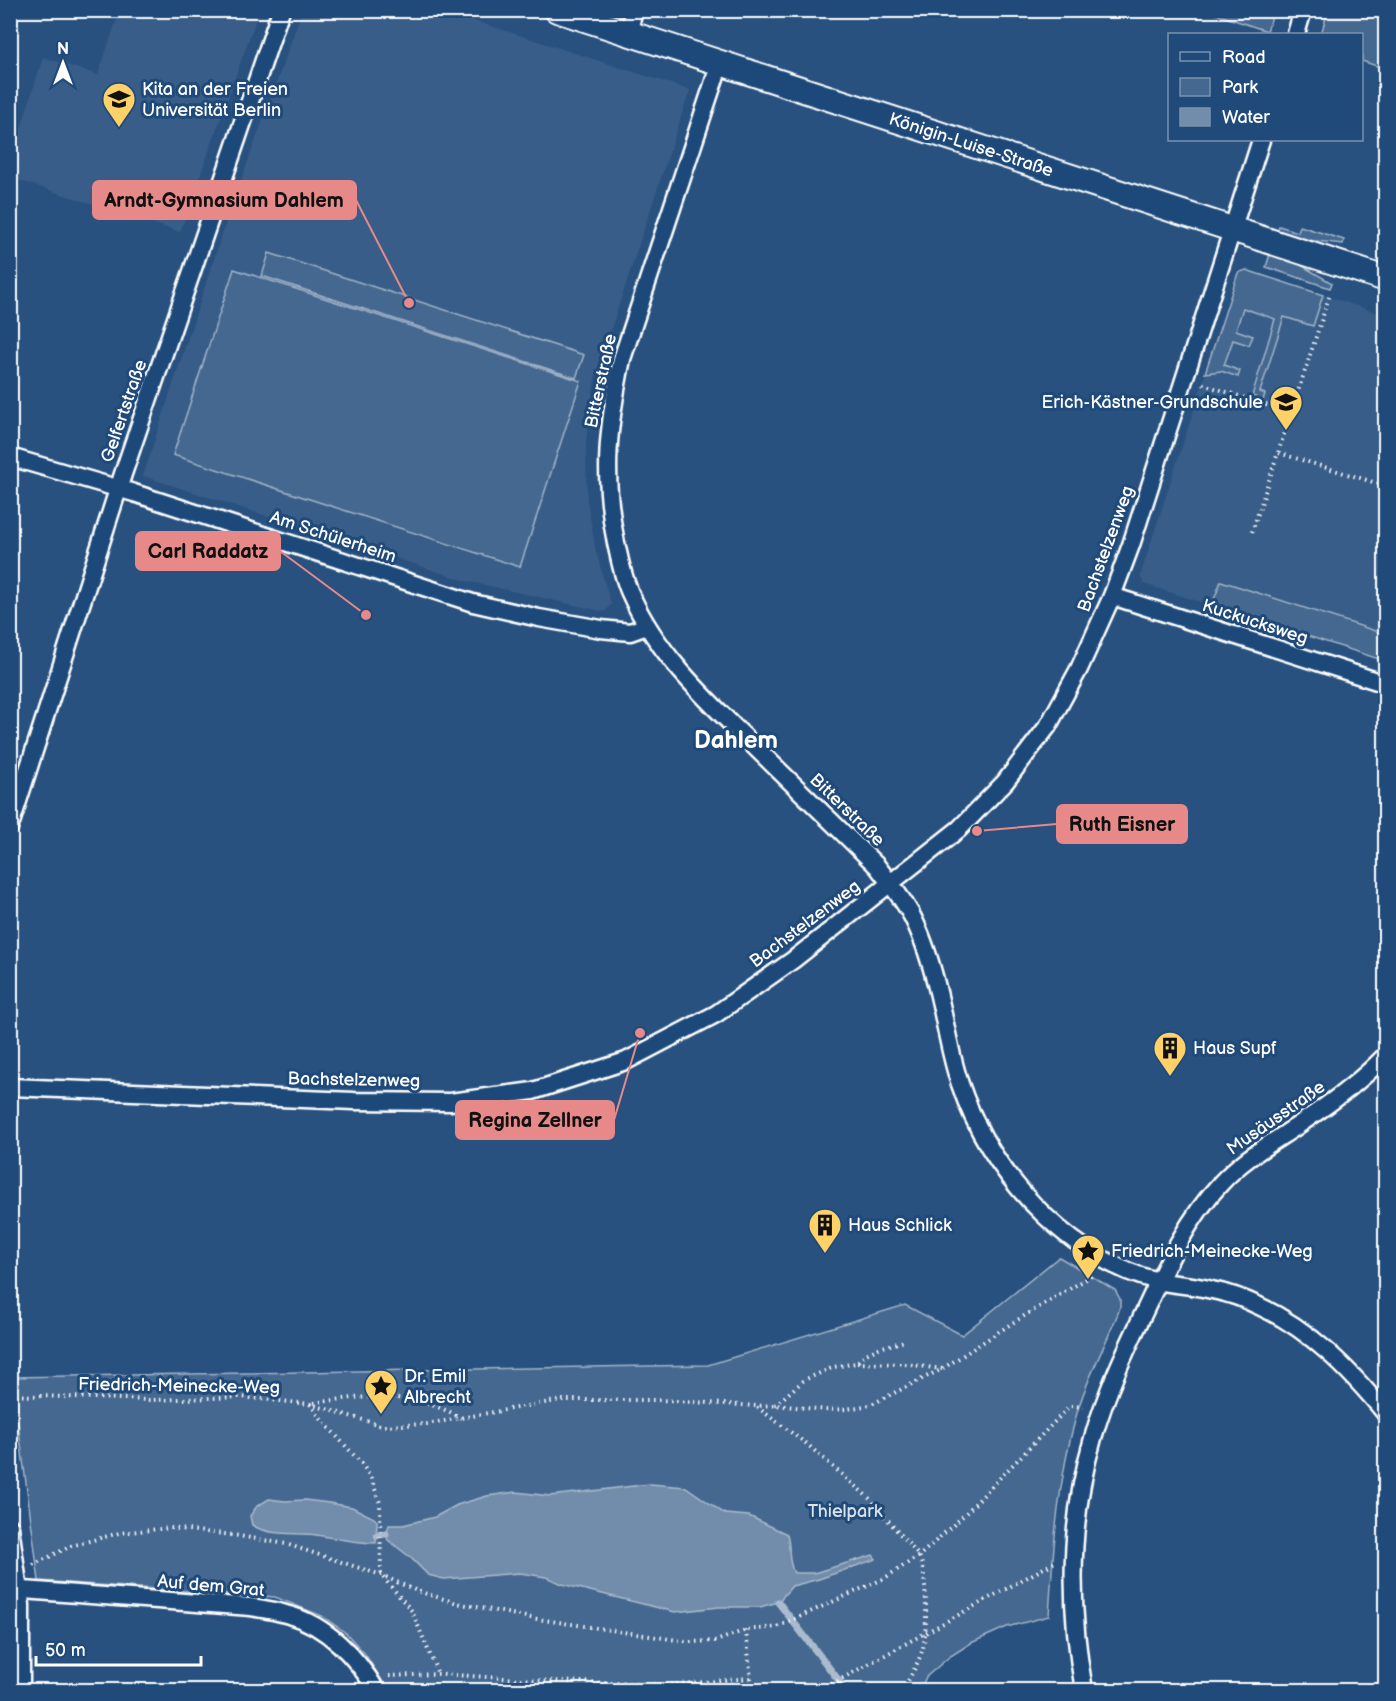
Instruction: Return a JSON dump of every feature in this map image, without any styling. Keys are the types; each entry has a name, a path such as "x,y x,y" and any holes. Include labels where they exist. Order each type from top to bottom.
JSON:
{"main road":[{"name":"Königin-Luise-Straße","path":"557,10 1386,279"}],"street":[{"name":"Gelfertstraße","path":"10,826 119,488 281,10"},
{"path":"628,33 634,10"},
{"path":"1296,33 1303,10"},
{"name":"Bitterstraße","path":"720,63 622,359 608,438 607,473 610,516 629,593 647,626 701,694 877,866 913,918 927,954 960,1083 974,1120 993,1153 1017,1185 1046,1216 1081,1244 1123,1270 1159,1281 1212,1290 1258,1305 1298,1327 1325,1348 1364,1387 1386,1414"},
{"name":"Bachstelzenweg","path":"10,1088 450,1102 532,1091 626,1060 716,1014 793,960 959,829 1005,782 1048,726 1079,669 1112,596 1135,534 1261,141"},
{"name":"Am Schülerheim","path":"10,457 119,488 473,603 601,629 630,632 647,626"},
{"name":"Kuckucksweg","path":"1112,596 1386,684"},
{"name":"Musäusstraße","path":"1084,1690 1074,1615 1073,1570 1077,1519 1084,1479 1092,1440 1111,1384 1159,1281 1188,1227 1220,1184 1249,1156 1340,1096 1386,1055"},
{"path":"10,1527 15,1589 21,1605 21,1690"},
{"name":"Auf dem Grat","path":"15,1589 251,1607 290,1615 322,1630 346,1649 376,1690"}],"path":[{"path":"1252,532 1330,294"},
{"path":"1198,383 1290,413"},
{"path":"1279,453 1386,486"},
{"name":"Friedrich-Meinecke-Weg","path":"10,1395 151,1400 241,1397 310,1404 383,1426 427,1424 561,1400 661,1400 756,1406 775,1405 827,1410 847,1409 870,1405 942,1369 1096,1273"},
{"path":"856,1363 866,1354 905,1341"},
{"path":"775,1405 804,1380 834,1367 856,1363 905,1364 942,1369"},
{"path":"438,1674 412,1611 381,1575 380,1503 371,1478 362,1464 310,1404 346,1398 404,1397 446,1409 461,1418"},
{"path":"756,1406 808,1445 869,1498 919,1556 924,1565 926,1633 923,1649 903,1690"},
{"path":"31,1566 52,1554 81,1543 119,1533 170,1528 286,1544 457,1603 531,1618 690,1642 716,1641 746,1630 777,1627 883,1579 919,1556 960,1519 1070,1406 1085,1407"},
{"path":"821,1690 1058,1560"},
{"path":"746,1630 752,1690"},
{"path":"386,1676 438,1674 552,1682 668,1685 751,1678"}],"shaded area":[{"name":"Kita an der Freien Universität Berlin","path":"120,10 259,11 180,232 11,178 11,160 43,57 98,75"},
{"path":"302,11 444,11 690,90 596,375 590,407 586,442 587,500 596,552 611,604 605,612 466,581 143,476 223,231"},
{"name":"Erich-Kästner-Grundschule","path":"1246,270 1385,315 1385,661 1144,584 1140,576 1238,273"}],"green space":[{"path":"1273,10 1274,11 1267,31 1207,11"},
{"path":"1328,11 1385,11 1385,69 1363,61 1363,33 1321,33"},
{"path":"1279,226 1298,232 1300,226 1344,240 1343,244 1307,240 1277,232"},
{"path":"269,253 584,355 576,378 262,276"},
{"path":"1270,254 1299,264 1332,283 1330,288 1266,267"},
{"path":"234,269 581,381 520,567 173,455"},
{"path":"1246,270 1323,295 1313,326 1284,317 1260,392 1265,394 1263,400 1252,396 1275,319 1243,308 1236,330 1253,336 1249,345 1233,340 1224,365 1240,371 1238,377 1221,371 1205,373 1238,273"},
{"path":"1221,581 1385,634 1385,661 1212,605"},
{"name":"Thielpark","path":"1059,1257 1115,1290 1120,1299 1120,1308 1086,1386 1065,1463 1057,1514 1049,1616 1007,1627 971,1643 949,1657 926,1677 920,1690 432,1690 384,1684 365,1654 346,1633 322,1616 275,1597 39,1581 12,1377 708,1365 905,1305 962,1335"}],"water":[{"path":"650,1484 686,1487 725,1514 749,1516 787,1534 794,1573 814,1573 873,1555 876,1559 792,1586 778,1602 760,1607 719,1607 675,1612 562,1584 546,1577 520,1573 444,1579 428,1575 388,1540 386,1534 389,1525 403,1525 435,1517 457,1505 487,1496 516,1492 550,1496"},
{"path":"269,1499 305,1500 352,1507 377,1521 376,1543 316,1535 275,1533 259,1529 252,1525 250,1516 257,1506"}],"waterway":[{"path":"377,1535 386,1534"},
{"path":"778,1602 840,1682 843,1690"}],"place":[{"name":"Kita an der Freien Universität Berlin","path":"119,128"},
{"name":"Arndt-Gymnasium Dahlem","path":"409,303"},
{"name":"Erich-Kästner-Grundschule","path":"1286,431"},
{"name":"Carl Raddatz","path":"366,615"},
{"name":"Ruth Eisner","path":"977,831"},
{"name":"Regina Zellner","path":"640,1033"},
{"name":"Haus Supf","path":"1170,1077"},
{"name":"Haus Schlick","path":"825,1254"},
{"name":"Friedrich-Meinecke-Weg","path":"1088,1280"},
{"name":"Dr. Emil Albrecht","path":"381,1415"}],"district":[{"name":"Dahlem","path":"736,740"}]}
